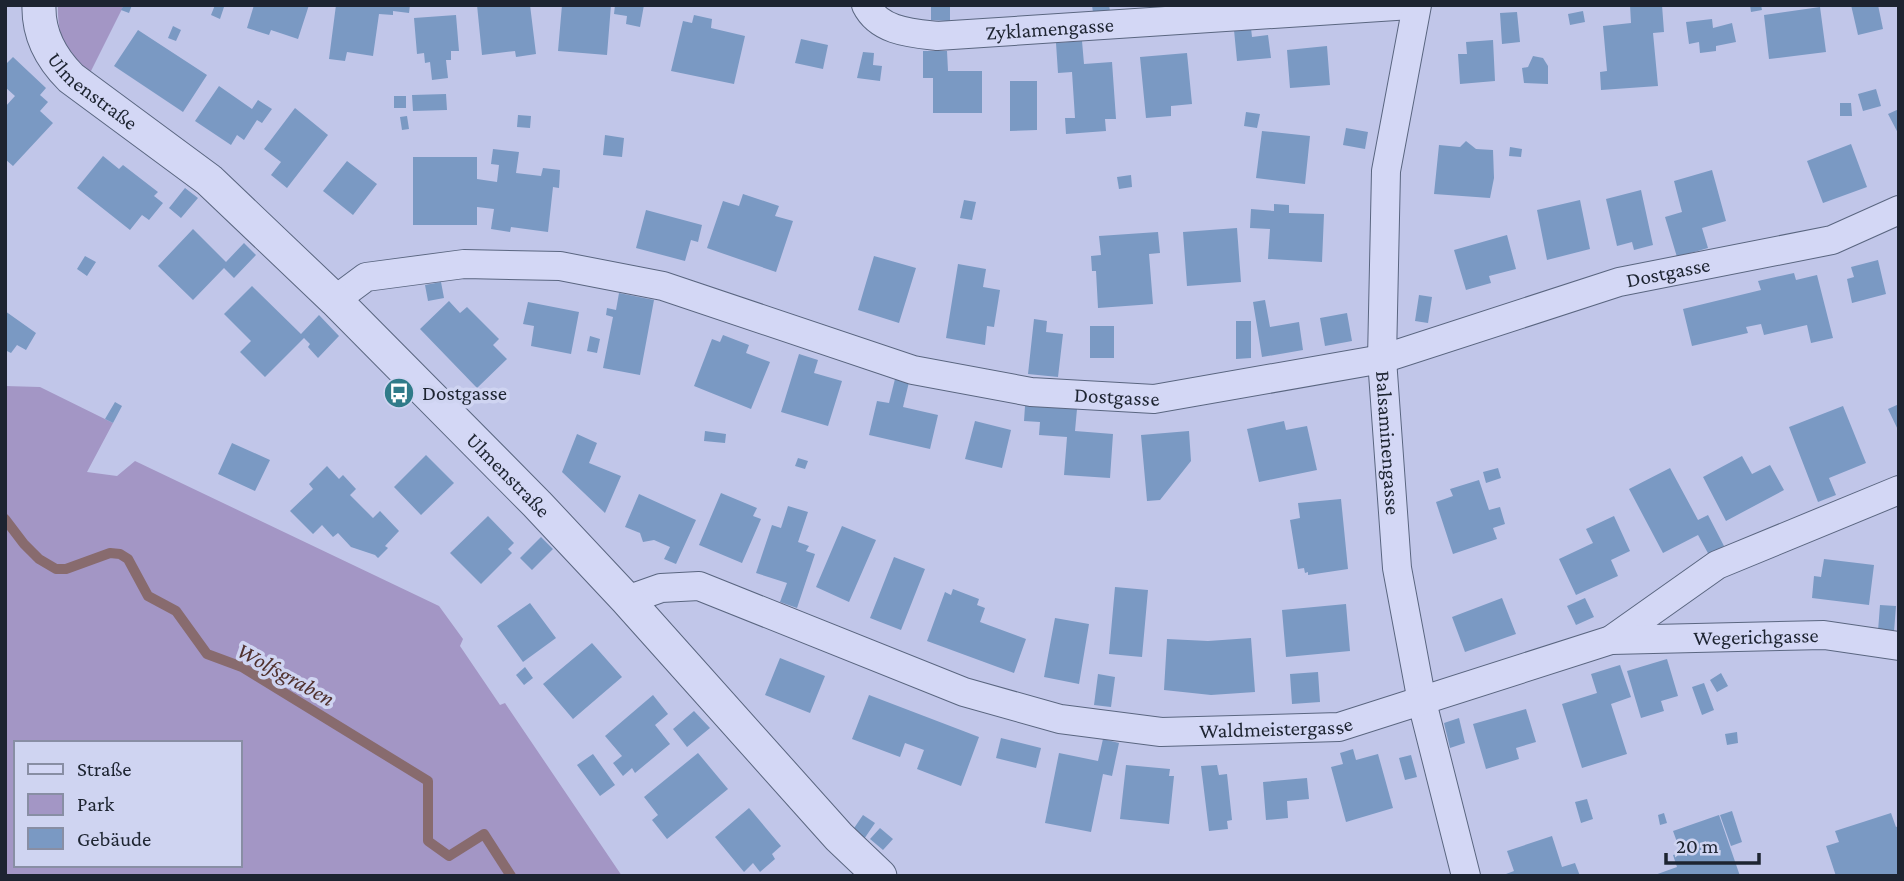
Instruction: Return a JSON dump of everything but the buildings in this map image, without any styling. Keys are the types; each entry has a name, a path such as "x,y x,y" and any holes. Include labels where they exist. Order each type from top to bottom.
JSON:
{"street":[{"name":"Ulmenstraße","path":"38,5 38,17 45,42 55,62 71,78 209,180 335,300 537,504 627,600 839,837 880,876"},
{"name":"Zyklamengasse","path":"866,5 873,18 904,33 937,36 1411,5"},
{"name":"Balsaminengasse","path":"1417,5 1386,171 1382,359 1397,568 1422,702 1466,876"},
{"name":"Dostgasse","path":"335,300 366,277 464,264 560,266 663,286 913,370 1031,392 1154,399 1382,359 1619,282 1832,240 1899,209"},
{"name":"Waldmeistergasse","path":"627,600 661,588 699,586 964,692 1060,719 1161,732 1339,727 1612,640 1717,565 1899,490"},
{"name":"Wegerichgasse","path":"1612,640 1824,635 1899,646"}],"green space":[{"path":"58,5 124,5 90,73 65,44 59,27"},
{"path":"5,386 40,387 113,423 87,472 117,476 135,461 439,606 463,639 460,646 500,705 505,703 622,876 5,876"}],"waterway":[{"name":"Wolfsgraben","path":"5,519 39,559 56,569 66,569 110,553 120,554 128,559 148,596 176,611 207,654 242,667 428,781 428,841 449,856 484,834 511,876"}],"place":[{"name":"Dostgasse","path":"399,393"}]}
